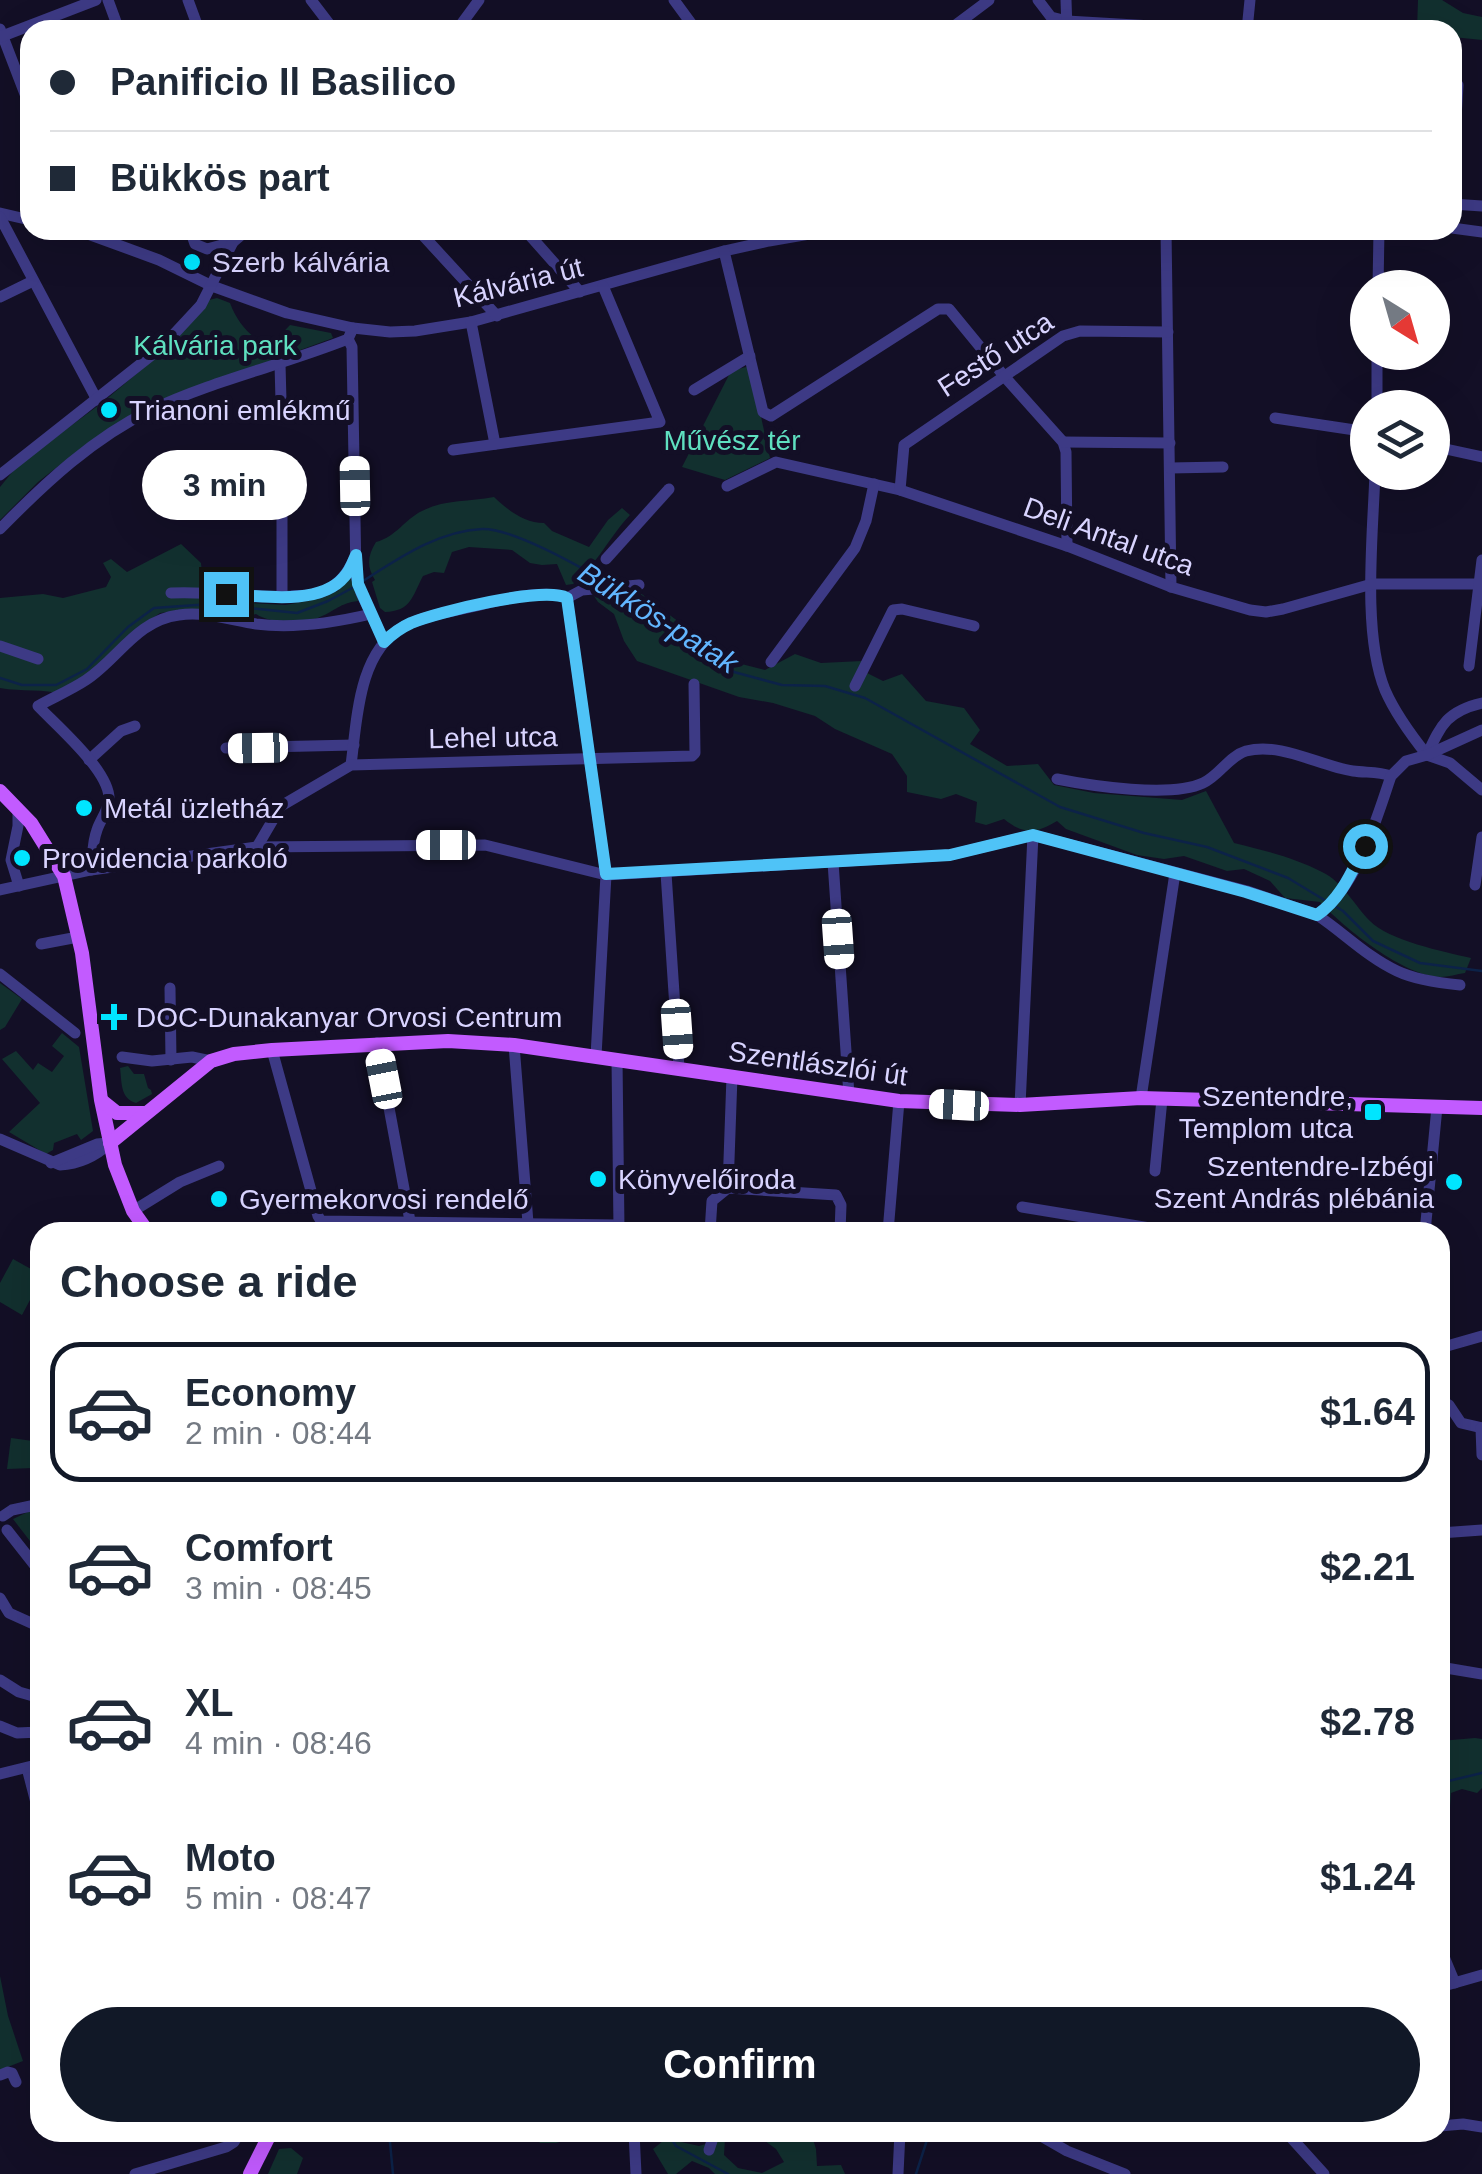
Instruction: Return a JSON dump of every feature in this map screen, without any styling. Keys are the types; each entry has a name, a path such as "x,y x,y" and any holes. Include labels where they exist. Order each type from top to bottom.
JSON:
{"main road":[{"path":"0,791 42,838 64,876 78,937 110,1143 120,1184 141,1222"},
{"name":"Szentlászlói út","path":"110,1143 211,1061 234,1054 448,1041 596,1056 899,1102 1020,1105 1141,1098 1482,1108"},
{"path":"102,1100 118,1112 147,1114"},
{"path":"250,2174 267,2142"}],"street":[{"path":"40,20 96,0"},
{"path":"311,0 326,20"},
{"path":"972,5 990,0"},
{"path":"1038,0 1055,20"},
{"path":"1,34 20,82"},
{"path":"0,215 97,400"},
{"path":"104,240 159,260 212,286 350,333"},
{"path":"194,240 207,249 234,240"},
{"path":"427,240 497,316"},
{"path":"534,240 580,292"},
{"name":"Kálvária út","path":"350,333 416,331 471,322 724,251 777,240"},
{"path":"1166,240 1171,587"},
{"path":"1378,270 1379,240"},
{"path":"1,470 162,347 201,304 232,242"},
{"path":"724,251 763,412 771,416 944,307 949,309 1064,442 1067,546"},
{"path":"0,297 33,280"},
{"path":"453,450 660,422 603,286"},
{"path":"471,322 495,444"},
{"name":"Festő utca","path":"900,490 904,445 1071,332 1168,332"},
{"path":"0,529 62,469 149,411 280,364 350,333"},
{"path":"350,333 358,584 384,642"},
{"path":"694,390 750,356"},
{"path":"280,364 282,401"},
{"path":"1275,418 1350,429"},
{"path":"1064,442 1170,443"},
{"path":"1450,450 1482,457"},
{"name":"Deli Antal utca","path":"727,486 776,462 900,490 1067,546 1171,587 1250,610 1283,609 1372,584 1481,584"},
{"path":"1170,468 1223,467"},
{"path":"282,479 282,596"},
{"path":"771,662 855,548 874,484"},
{"path":"606,559 669,489"},
{"path":"1375,490 1374,640 1383,683 1427,756 1450,762 1482,790"},
{"path":"171,593 317,594 347,574 356,555"},
{"path":"1468,666 1482,560"},
{"path":"567,598 582,590 640,585"},
{"path":"351,765 364,681 384,642 400,629 496,601 556,593 567,598"},
{"path":"567,598 606,874 596,1056"},
{"path":"854,686 893,610 974,626"},
{"path":"92,870 96,833 110,798 103,777 38,706 86,680 148,626 178,614 282,626 320,624 370,614"},
{"path":"0,646 38,659"},
{"name":"Lehel utca","path":"257,847 280,806 351,765 692,756 696,752 694,684"},
{"path":"1427,756 1448,717 1482,703"},
{"path":"89,760 121,731 135,726"},
{"path":"1321,912 1346,885 1391,776 1406,761 1427,756 1482,730"},
{"path":"226,748 354,745"},
{"path":"1056,780 1144,790 1187,788 1208,781 1243,752 1270,750 1391,776"},
{"path":"18,808 18,826 6,849 18,886"},
{"path":"1020,1105 1033,835"},
{"path":"0,890 92,870 257,847 485,845 606,874 950,855 1033,835 1321,912 1367,953 1400,972 1460,986"},
{"path":"1476,885 1482,837"},
{"path":"833,862 849,1094"},
{"path":"666,873 679,1068"},
{"path":"1141,1098 1175,873"},
{"path":"40,944 78,937"},
{"path":"0,975 75,1033"},
{"path":"170,988 171,1060"},
{"path":"377,1043 410,1221"},
{"path":"514,1045 528,1222"},
{"path":"272,1050 319,1219 449,1222"},
{"name":"Szentlászlói út","path":"122,1058 152,1061 192,1057 211,1061"},
{"path":"617,1059 619,1222"},
{"path":"728,1188 732,1076"},
{"path":"1155,1172 1162,1099"},
{"path":"889,1222 899,1102"},
{"path":"1426,1222 1437,1107"},
{"path":"0,1139 50,1162 70,1164 98,1154 110,1143"},
{"path":"133,1211 180,1182 219,1166"},
{"path":"711,1222 712,1201 728,1188 836,1195 842,1205 841,1222"},
{"path":"1022,1207 1113,1222"},
{"path":"1450,1345 1482,1336"},
{"path":"1450,1409 1461,1423 1481,1428 1482,1454"},
{"path":"30,1506 2,1514 4,1531 30,1561"},
{"path":"1450,1532 1482,1530"},
{"path":"0,1598 9,1613 30,1623"},
{"path":"1450,1669 1482,1674"},
{"path":"0,1680 30,1695"},
{"path":"0,1726 17,1734 30,1733"},
{"path":"0,1774 30,1767"},
{"path":"1450,1971 1455,1983"},
{"path":"1450,1984 1482,1974"},
{"path":"0,2074 12,2073 16,2082"},
{"path":"1450,2125 1482,2127"},
{"path":"135,2174 234,2142"},
{"path":"634,2142 636,2174"},
{"path":"709,2150 712,2142"},
{"path":"898,2174 900,2142"},
{"path":"1051,2142 1125,2174"},
{"path":"1295,2142 1324,2174"}],"green space":[{"path":"1418,0 1442,0 1463,13 1482,17 1482,40 1462,38 1462,20 1417,20"},
{"name":"Kálvária park","path":"217,298 230,303 245,329 270,346 290,325 331,333 333,338 150,405 89,442 38,482 0,520 0,487 18,465 103,402 167,348 209,300"},
{"name":"Művész tér","path":"750,366 770,458 725,480 682,467 731,371"},
{"path":"494,497 517,515 544,523 552,531 589,547 622,508 630,515 573,584 566,585 557,564 530,563 512,550 469,547 452,552 444,573 423,576 406,606 385,612 380,608 369,565 376,542 431,507"},
{"path":"181,544 201,563 203,584 238,590 251,603 285,605 309,601 338,591 351,570 360,596 358,601 320,617 297,622 270,620 256,614 232,615 209,607 192,613 160,613 64,695 0,688 0,598 43,594 63,598 106,587 111,577 103,563 111,559 127,572"},
{"path":"611,571 726,660 765,670 795,654 821,663 862,661 867,673 883,681 902,674 926,701 964,708 980,730 970,744 1007,766 1038,764 1054,785 1094,793 1182,800 1206,791 1234,843 1322,872 1378,928 1417,944 1471,958 1465,973 1441,977 1410,969 1359,937 1320,902 1285,898 1270,881 1244,869 1227,871 1184,856 1164,859 1137,855 1066,829 1057,821 1030,831 1004,819 986,825 975,822 977,802 956,794 941,799 907,792 907,776 892,754 815,716 739,697 637,661 614,614 592,593"},
{"path":"0,983 22,999 0,1030"},
{"path":"62,1033 79,1047 93,1131 81,1140 77,1134 54,1143 53,1150 46,1154 9,1132 40,1103 2,1059 16,1051 33,1070 38,1063 52,1072 64,1056 52,1046"},
{"path":"128,1066 134,1074 144,1074 152,1094 136,1103 127,1098 123,1089 120,1068"},
{"path":"13,1259 30,1268 30,1300 22,1315 0,1302 0,1283"},
{"path":"11,1438 30,1441 30,1468 7,1469"},
{"path":"30,1511 30,1541 13,1519"},
{"path":"1482,1739 1482,1788 1477,1793 1462,1789 1451,1793 1450,1808 1450,1740"},
{"path":"0,1976 23,2061 0,2070"},
{"path":"662,2142 699,2146 725,2142 724,2155 738,2168 762,2173 784,2162 766,2142 814,2142 817,2166 841,2165 845,2174 715,2174 692,2161 676,2174 668,2174 653,2149"},
{"path":"291,2148 303,2158 297,2174 268,2174 279,2149"}],"waterway":[{"name":"Bükkös-patak","path":"363,581 435,540 482,529 529,542 610,584"},
{"name":"Bükkös-patak","path":"0,678 22,685 56,685 87,669 128,627 154,608 211,604 297,613 356,586"},
{"name":"Bükkös-patak","path":"620,592 639,613 734,672 782,685 825,686 865,698 1060,807 1144,833 1207,847 1288,878 1326,901"},
{"name":"Bükkös-patak","path":"1333,905 1373,941 1420,963 1482,971"},
{"path":"1450,1781 1482,1773"},
{"path":"390,2142 393,2174"},
{"path":"673,2142 728,2174"},
{"path":"916,2174 926,2142"}],"place":[{"name":"Szerb kálvária","path":"192,262"},
{"name":"Trianoni emlékmű","path":"109,410"},
{"name":"Metál üzletház","path":"84,808"},
{"name":"Providencia parkoló","path":"22,858"},
{"name":"DOC-Dunakanyar Orvosi Centrum","path":"114,1017"},
{"name":"Szentendre, Templom utca","path":"1373,1112"},
{"name":"Könyvelőiroda","path":"598,1179"},
{"name":"Szentendre-Izbégi Szent András plébánia","path":"1454,1182"},
{"name":"Gyermekorvosi rendelő","path":"219,1199"}],"route":[{"path":"226,594 317,594 347,574 356,555 358,584 384,642 415,622 496,601 556,593 567,598 606,874 950,855 1033,835 1317,915 1346,885 1365,846"}]}
